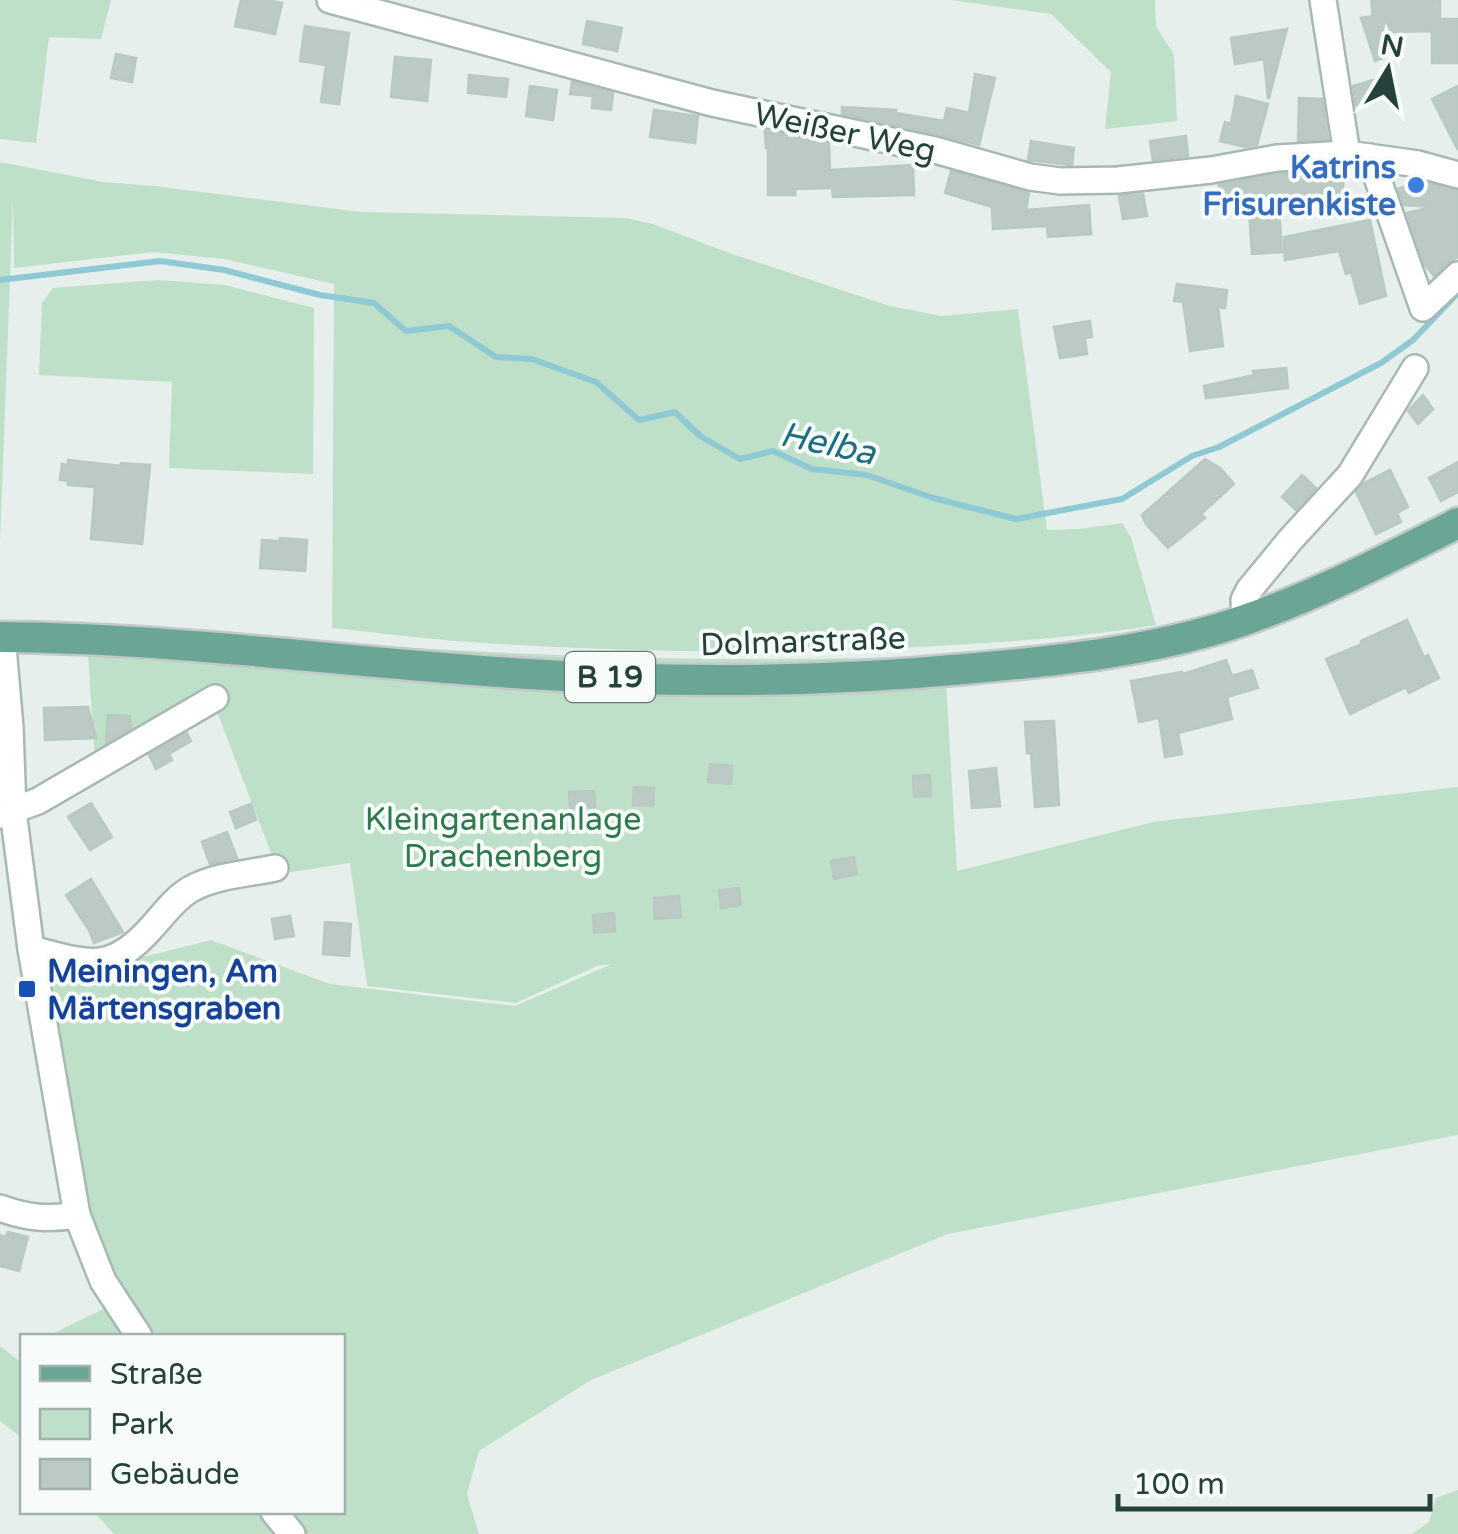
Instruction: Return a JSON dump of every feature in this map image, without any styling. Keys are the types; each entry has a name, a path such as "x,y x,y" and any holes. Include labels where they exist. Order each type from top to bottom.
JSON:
{"main road":[{"name":"Dolmarstraße","path":"1,636 190,646 515,673 717,680 907,674 1025,664 1174,640 1245,620 1369,568 1458,523"}],"street":[{"name":"Weißer Weg","path":"330,0 712,102 867,134 1045,180 1118,180 1277,158 1358,156 1458,175"},
{"path":"1324,0 1358,156 1423,308 1458,275"},
{"path":"1245,620 1244,600 1249,590 1350,475 1415,368"},
{"path":"1,636 10,727 6,814 77,1216 104,1280 138,1334"},
{"path":"6,814 38,801 215,698"},
{"path":"31,949 86,962 122,956 187,891 208,880 275,868"},
{"path":"0,1208 38,1218 77,1216"},
{"path":"276,1514 292,1534"}],"green space":[{"path":"0,0 111,0 101,39 49,37 36,143 0,139"},
{"path":"951,0 1155,0 1156,26 1174,55 1177,121 1105,129 1111,72 1051,14"},
{"path":"0,162 103,182 361,212 627,218 890,306 942,316 1018,309 1047,530 1122,523 1131,537 1156,625 1004,642 776,651 542,646 332,628 334,284 224,259 153,252 14,268 13,197 0,544"},
{"path":"158,280 225,285 314,308 313,474 169,468 172,382 39,375 42,303 53,288"},
{"path":"361,645 676,658 833,659 990,653 903,665 642,667 420,656"},
{"name":"Kleingartenanlage Drachenberg","path":"88,655 538,685 946,682 957,871 1153,822 1458,787 1458,1135 948,1234 591,1380 479,1451 467,1494 479,1534 114,1534 96,1514 345,1514 345,1334 52,1334 128,1297 87,1218 43,976 50,963 95,969 211,940 330,984 515,1006 612,964 597,966 516,1003 367,986 350,863 279,874 211,696 95,761"},
{"path":"0,1346 20,1358 20,1436 0,1421"},
{"path":"1458,1490 1458,1534 1412,1534 1429,1522 1436,1498"}],"building":[{"path":"241,0 282,3 275,34 235,26"},
{"path":"1371,0 1440,0 1440,19 1458,19 1458,63 1432,63 1432,31 1387,32 1395,54 1375,61 1361,18 1373,16"},
{"path":"587,21 622,28 617,51 583,44"},
{"path":"305,26 349,33 339,104 321,102 326,65 300,61"},
{"path":"1287,29 1268,98 1264,59 1235,64 1231,38"},
{"path":"116,54 136,58 132,82 111,78"},
{"path":"395,57 431,60 427,101 391,97"},
{"path":"975,74 995,78 979,145 842,114 842,107 896,110 944,121 947,108 969,113"},
{"path":"469,75 508,79 506,97 468,93"},
{"path":"1373,80 1379,100 1356,106 1353,86"},
{"path":"572,82 613,93 611,110 592,108 593,96 570,94"},
{"path":"530,86 557,90 553,120 526,116"},
{"path":"1458,86 1458,150 1432,99"},
{"path":"1236,96 1268,104 1257,145 1245,147 1220,141 1225,122 1231,124"},
{"path":"1299,98 1322,99 1328,139 1298,141"},
{"path":"654,110 698,116 695,143 650,137"},
{"path":"765,131 829,144 830,170 913,165 914,195 833,197 832,188 795,189 795,195 768,195"},
{"path":"1186,136 1188,156 1153,160 1150,141"},
{"path":"1031,141 1074,148 1072,165 1028,160"},
{"path":"951,171 1029,193 1026,210 1089,205 1091,234 1048,237 1047,226 993,229 992,207 945,193"},
{"path":"1344,173 1342,200 1278,195 1282,252 1252,254 1248,196 1220,199 1219,185 1279,174"},
{"path":"1418,181 1458,191 1458,257 1434,276 1425,265 1407,213 1433,207 1404,205 1398,189"},
{"path":"1143,194 1147,216 1123,219 1119,196"},
{"path":"1370,220 1386,296 1360,304 1351,272 1346,274 1339,251 1285,260 1284,237"},
{"path":"1177,284 1227,290 1225,308 1218,307 1223,346 1190,351 1183,302 1174,301"},
{"path":"1090,321 1092,337 1085,338 1087,354 1060,358 1054,327"},
{"path":"1286,368 1288,388 1206,398 1204,386 1254,375 1253,371"},
{"path":"1423,395 1433,409 1418,424 1408,411"},
{"path":"1205,459 1234,484 1201,514 1205,518 1168,548 1142,515"},
{"path":"68,460 150,465 142,544 91,539 95,487 68,485 68,481 60,480 62,464 68,465"},
{"path":"1458,462 1458,492 1441,501 1429,478"},
{"path":"1390,470 1408,507 1397,513 1401,522 1376,534 1356,492 1364,483"},
{"path":"1302,475 1316,488 1296,510 1282,497"},
{"path":"262,540 307,540 305,571 260,568"},
{"path":"1407,620 1439,678 1409,693 1406,687 1350,714 1326,659"},
{"path":"1226,660 1232,676 1252,670 1258,688 1227,697 1232,719 1178,733 1182,754 1165,757 1159,718 1139,722 1131,681 1183,674"},
{"path":"88,707 96,738 45,740 44,708"},
{"path":"108,715 130,716 131,728 106,743"},
{"path":"1054,721 1059,805 1035,807 1025,722"},
{"path":"187,733 191,741 169,754 172,760 156,769 149,755"},
{"path":"710,764 732,766 731,784 708,782"},
{"path":"996,768 1000,806 972,808 969,771"},
{"path":"930,775 931,796 914,797 913,776"},
{"path":"634,787 654,788 653,806 633,805"},
{"path":"594,791 595,807 570,808 569,792"},
{"path":"91,803 112,837 90,850 68,817"},
{"path":"251,804 256,820 236,828 230,812"},
{"path":"406,812 408,828 387,831 385,815"},
{"path":"227,832 237,858 210,864 202,842"},
{"path":"854,857 857,874 834,879 831,861"},
{"path":"91,879 123,932 94,943 66,895"},
{"path":"739,888 741,905 721,908 719,890"},
{"path":"679,896 681,917 655,919 654,898"},
{"path":"614,913 615,931 594,933 593,915"},
{"path":"290,916 294,936 275,939 272,919"},
{"path":"325,922 351,924 349,956 323,954"},
{"path":"8,1232 28,1237 19,1271 0,1266 0,1235 6,1237"}],"waterway":[{"name":"Helba","path":"0,280 160,261 224,270 320,295 374,303 406,331 449,326 496,357 532,359 596,382 639,420 675,412 700,436 740,459 773,451 812,469 867,475 933,498 1016,519 1122,499 1192,456 1219,447 1381,363 1413,340 1458,293"}],"place":[{"name":"Katrins Frisurenkiste","path":"1416,185"},
{"name":"Meiningen, Am Märtensgraben","path":"27,989"}]}
